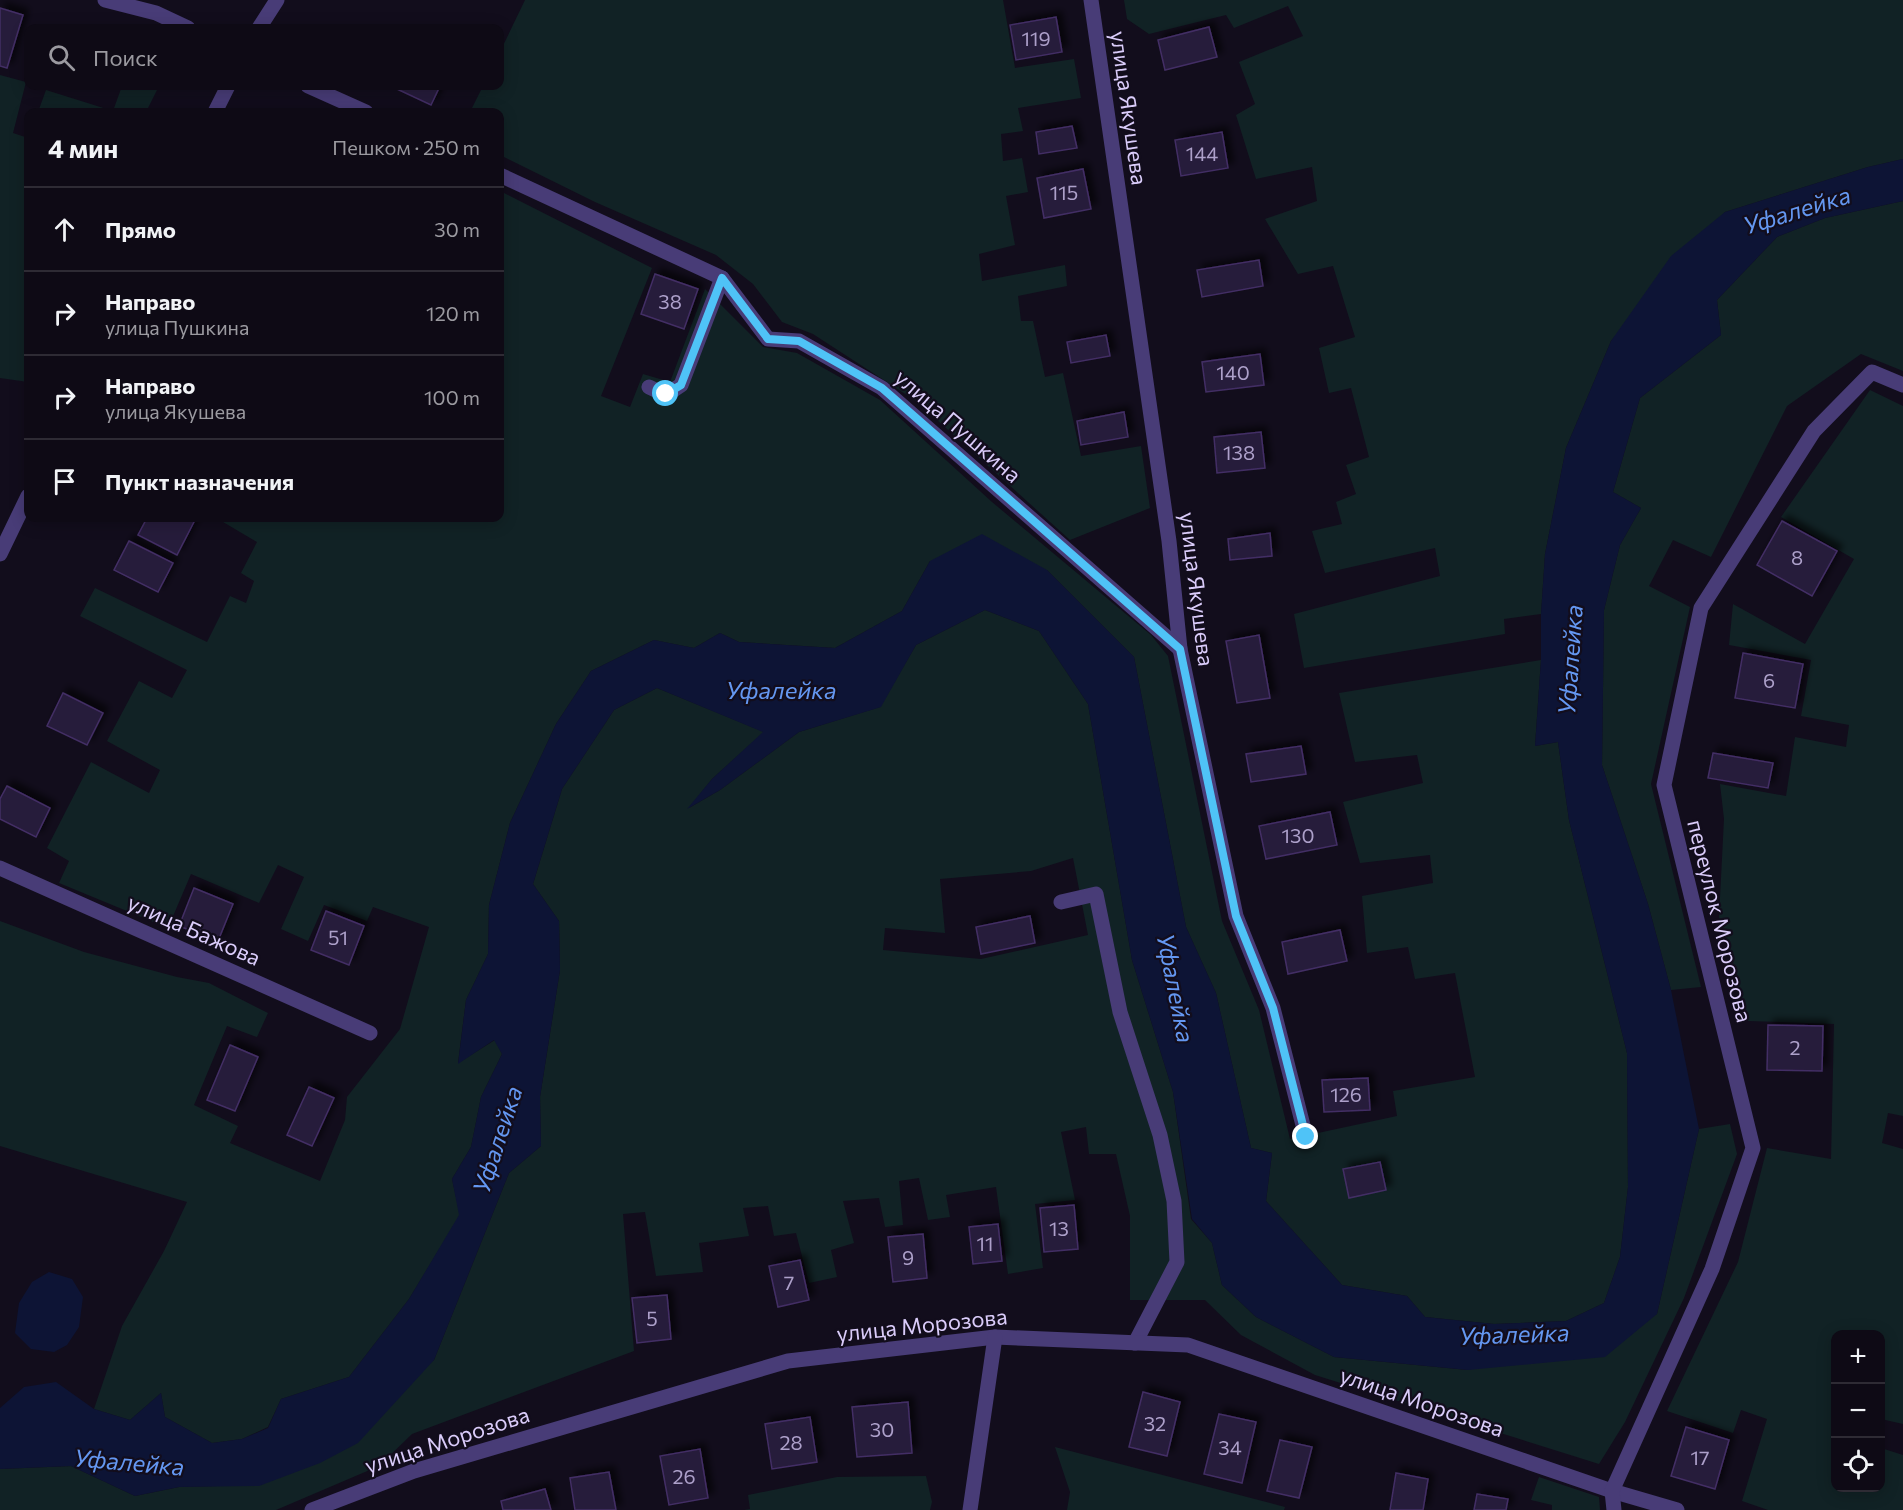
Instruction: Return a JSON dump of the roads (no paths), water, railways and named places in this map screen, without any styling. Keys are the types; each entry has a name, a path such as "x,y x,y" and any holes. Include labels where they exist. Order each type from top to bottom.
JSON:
{"street":[{"path":"105,0 156,13 179,24"},
{"path":"262,24 277,0"},
{"name":"улица Якушева","path":"1091,0 1169,541 1180,649 1236,916 1273,1008 1306,1137"},
{"path":"217,108 226,90"},
{"path":"317,90 357,108"},
{"name":"улица Пушкина","path":"504,177 722,278 768,339 799,341 882,388 1180,649"},
{"path":"649,387 666,394 681,385 722,278"},
{"name":"переулок Морозова","path":"1612,1491 1712,1269 1753,1148 1664,785 1701,608 1814,430 1872,372 1903,385"},
{"path":"0,554 24,504"},
{"name":"улица Бажова","path":"0,868 370,1033"},
{"path":"1060,902 1096,894 1120,1012 1160,1135 1174,1201 1177,1263 1135,1342"},
{"path":"970,1510 995,1337"},
{"name":"улица Морозова","path":"312,1510 414,1471 789,1361 995,1337 1188,1345 1612,1491 1677,1510"},
{"path":"1612,1491 1614,1510"}],"water":[{"name":"Уфалейка","path":"1903,159 1903,201 1825,218 1777,237 1717,300 1721,335 1640,398 1613,492 1641,508 1620,545 1604,610 1602,765 1648,904 1671,990 1699,1129 1657,1314 1605,1357 1468,1370 1334,1357 1256,1317 1222,1285 1212,1243 1192,1219 1173,1092 1132,960 1088,704 1039,631 985,610 916,645 881,707 799,732 720,790 687,809 712,779 763,732 657,688 614,710 562,789 533,884 559,921 560,970 540,1097 541,1146 509,1173 434,1360 358,1443 320,1463 259,1486 179,1487 135,1496 71,1466 0,1469 0,1408 24,1387 56,1382 94,1409 130,1420 161,1393 165,1417 212,1443 242,1439 268,1428 281,1399 349,1377 409,1299 459,1215 452,1179 471,1147 481,1097 502,1054 494,1040 458,1064 466,1000 488,954 489,905 510,823 556,724 591,671 654,640 694,648 720,633 739,642 835,648 902,611 930,561 982,534 1047,570 1134,657 1186,927 1216,993 1251,1148 1272,1153 1266,1201 1342,1285 1407,1296 1425,1317 1494,1324 1566,1321 1604,1303 1620,1257 1628,1187 1627,1053 1569,820 1558,742 1535,746 1545,554 1566,448 1611,341 1671,256 1725,212 1868,167"},
{"path":"49,1272 72,1279 83,1297 79,1327 67,1345 54,1352 31,1349 15,1333 19,1303 32,1282"}]}
